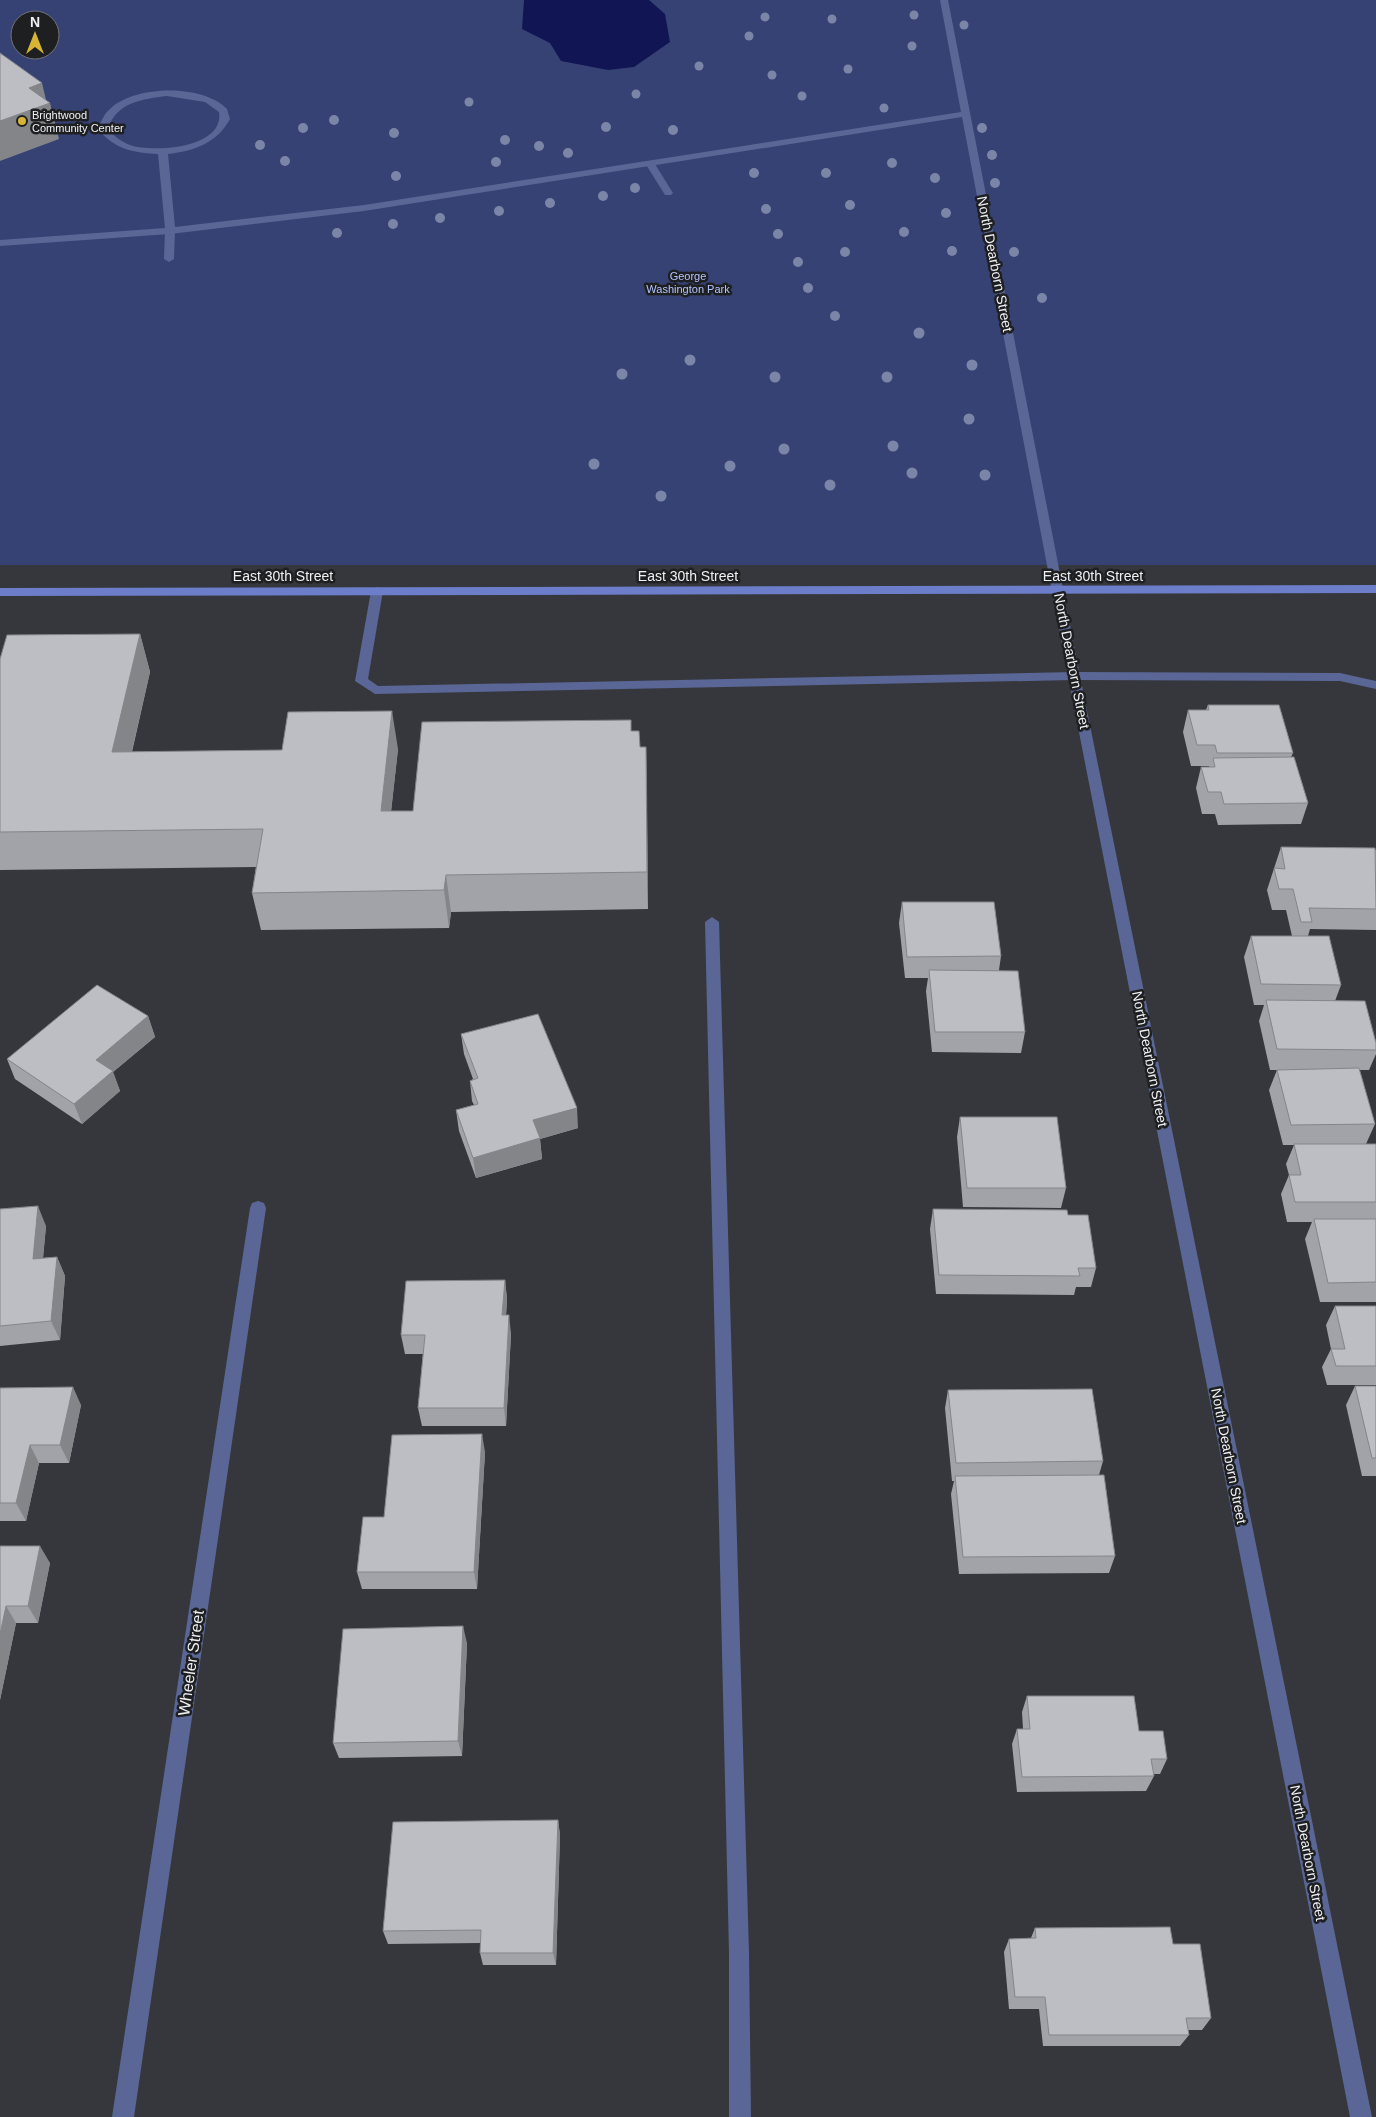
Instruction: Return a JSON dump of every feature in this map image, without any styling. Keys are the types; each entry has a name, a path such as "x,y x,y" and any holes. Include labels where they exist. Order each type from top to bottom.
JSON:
{"main road":[{"name":"East 30th Street","path":"0,592 1376,590"}],"street":[{"name":"North Dearborn Street","path":"944,0 1074,676 1361,2117"},
{"path":"167,93 204,97 216,103 223,111 224,120 220,129 210,138 194,145 162,151 138,150 120,146 108,138 103,129 105,119 114,109 128,101 167,93"},
{"path":"0,243 170,231 364,208 966,114"},
{"path":"162,151 170,231 169,259"},
{"path":"650,163 668,193"},
{"path":"377,591 361,680 375,690 1074,676 1340,677 1376,685"},
{"path":"712,922 739,1953 740,2117"},
{"name":"Wheeler Street","path":"123,2117 258,1208"}],"green space":[{"name":"George Washington Park","path":"0,0 1376,0 1376,565 0,565"}],"shaded area":[{"path":"524,0 649,0 665,14 670,42 634,67 608,70 561,61 550,43 522,29"}],"building":[{"path":"0,53 42,83 29,88 50,103 0,121"},
{"path":"140,634 112,752 282,750 288,712 392,711 381,811 413,811 422,722 631,720 631,731 639,731 640,747 646,747 647,872 446,875 444,890 252,893 263,829 0,832 0,659 7,635"},
{"path":"1208,705 1279,705 1293,753 1217,753 1215,745 1197,745 1188,710 1209,710"},
{"path":"1294,757 1308,803 1224,804 1221,792 1208,792 1201,767 1215,767 1213,758"},
{"path":"1281,847 1375,848 1376,909 1309,908 1312,922 1301,922 1293,889 1279,889 1274,868 1285,869"},
{"path":"902,902 994,902 1001,956 907,957"},
{"path":"1251,936 1329,936 1341,985 1261,984"},
{"path":"929,970 1018,971 1025,1032 935,1032"},
{"path":"97,985 148,1016 96,1060 113,1071 74,1104 7,1059"},
{"path":"1266,1000 1365,1001 1376,1043 1376,1050 1277,1049"},
{"path":"538,1014 577,1108 533,1120 540,1138 473,1158 456,1110 478,1104 470,1081 478,1078 461,1034"},
{"path":"1359,1068 1375,1124 1291,1125 1277,1070"},
{"path":"960,1117 1057,1117 1066,1188 967,1188"},
{"path":"1294,1144 1376,1144 1376,1202 1295,1202 1289,1175 1301,1175"},
{"path":"38,1206 33,1259 57,1257 51,1321 0,1326 0,1209"},
{"path":"933,1209 1067,1210 1068,1215 1088,1215 1096,1268 1078,1268 1080,1276 939,1275"},
{"path":"1314,1219 1376,1219 1376,1282 1328,1283"},
{"path":"505,1280 502,1315 509,1315 504,1408 418,1408 425,1335 401,1335 406,1281"},
{"path":"1335,1306 1376,1306 1376,1366 1336,1366 1331,1349 1345,1349"},
{"path":"1355,1386 1376,1386 1376,1458 1372,1458"},
{"path":"73,1387 60,1445 30,1445 16,1503 0,1503 0,1388"},
{"path":"1092,1389 1103,1461 956,1463 948,1390"},
{"path":"482,1434 474,1572 357,1572 363,1517 384,1517 392,1435"},
{"path":"1104,1475 1115,1556 963,1557 955,1476"},
{"path":"0,1546 40,1546 28,1606 6,1606 0,1634"},
{"path":"463,1626 458,1741 333,1743 343,1629"},
{"path":"1027,1696 1134,1696 1139,1731 1163,1731 1167,1759 1151,1759 1154,1776 1022,1777 1017,1729 1030,1729"},
{"path":"558,1820 553,1953 480,1953 481,1930 383,1931 393,1822"},
{"path":"1170,1927 1173,1944 1200,1944 1211,2018 1186,2018 1189,2035 1049,2035 1045,1997 1015,1997 1009,1939 1036,1938 1035,1928"}],"place":[{"name":"Brightwood Community Center","path":"22,121"}]}
